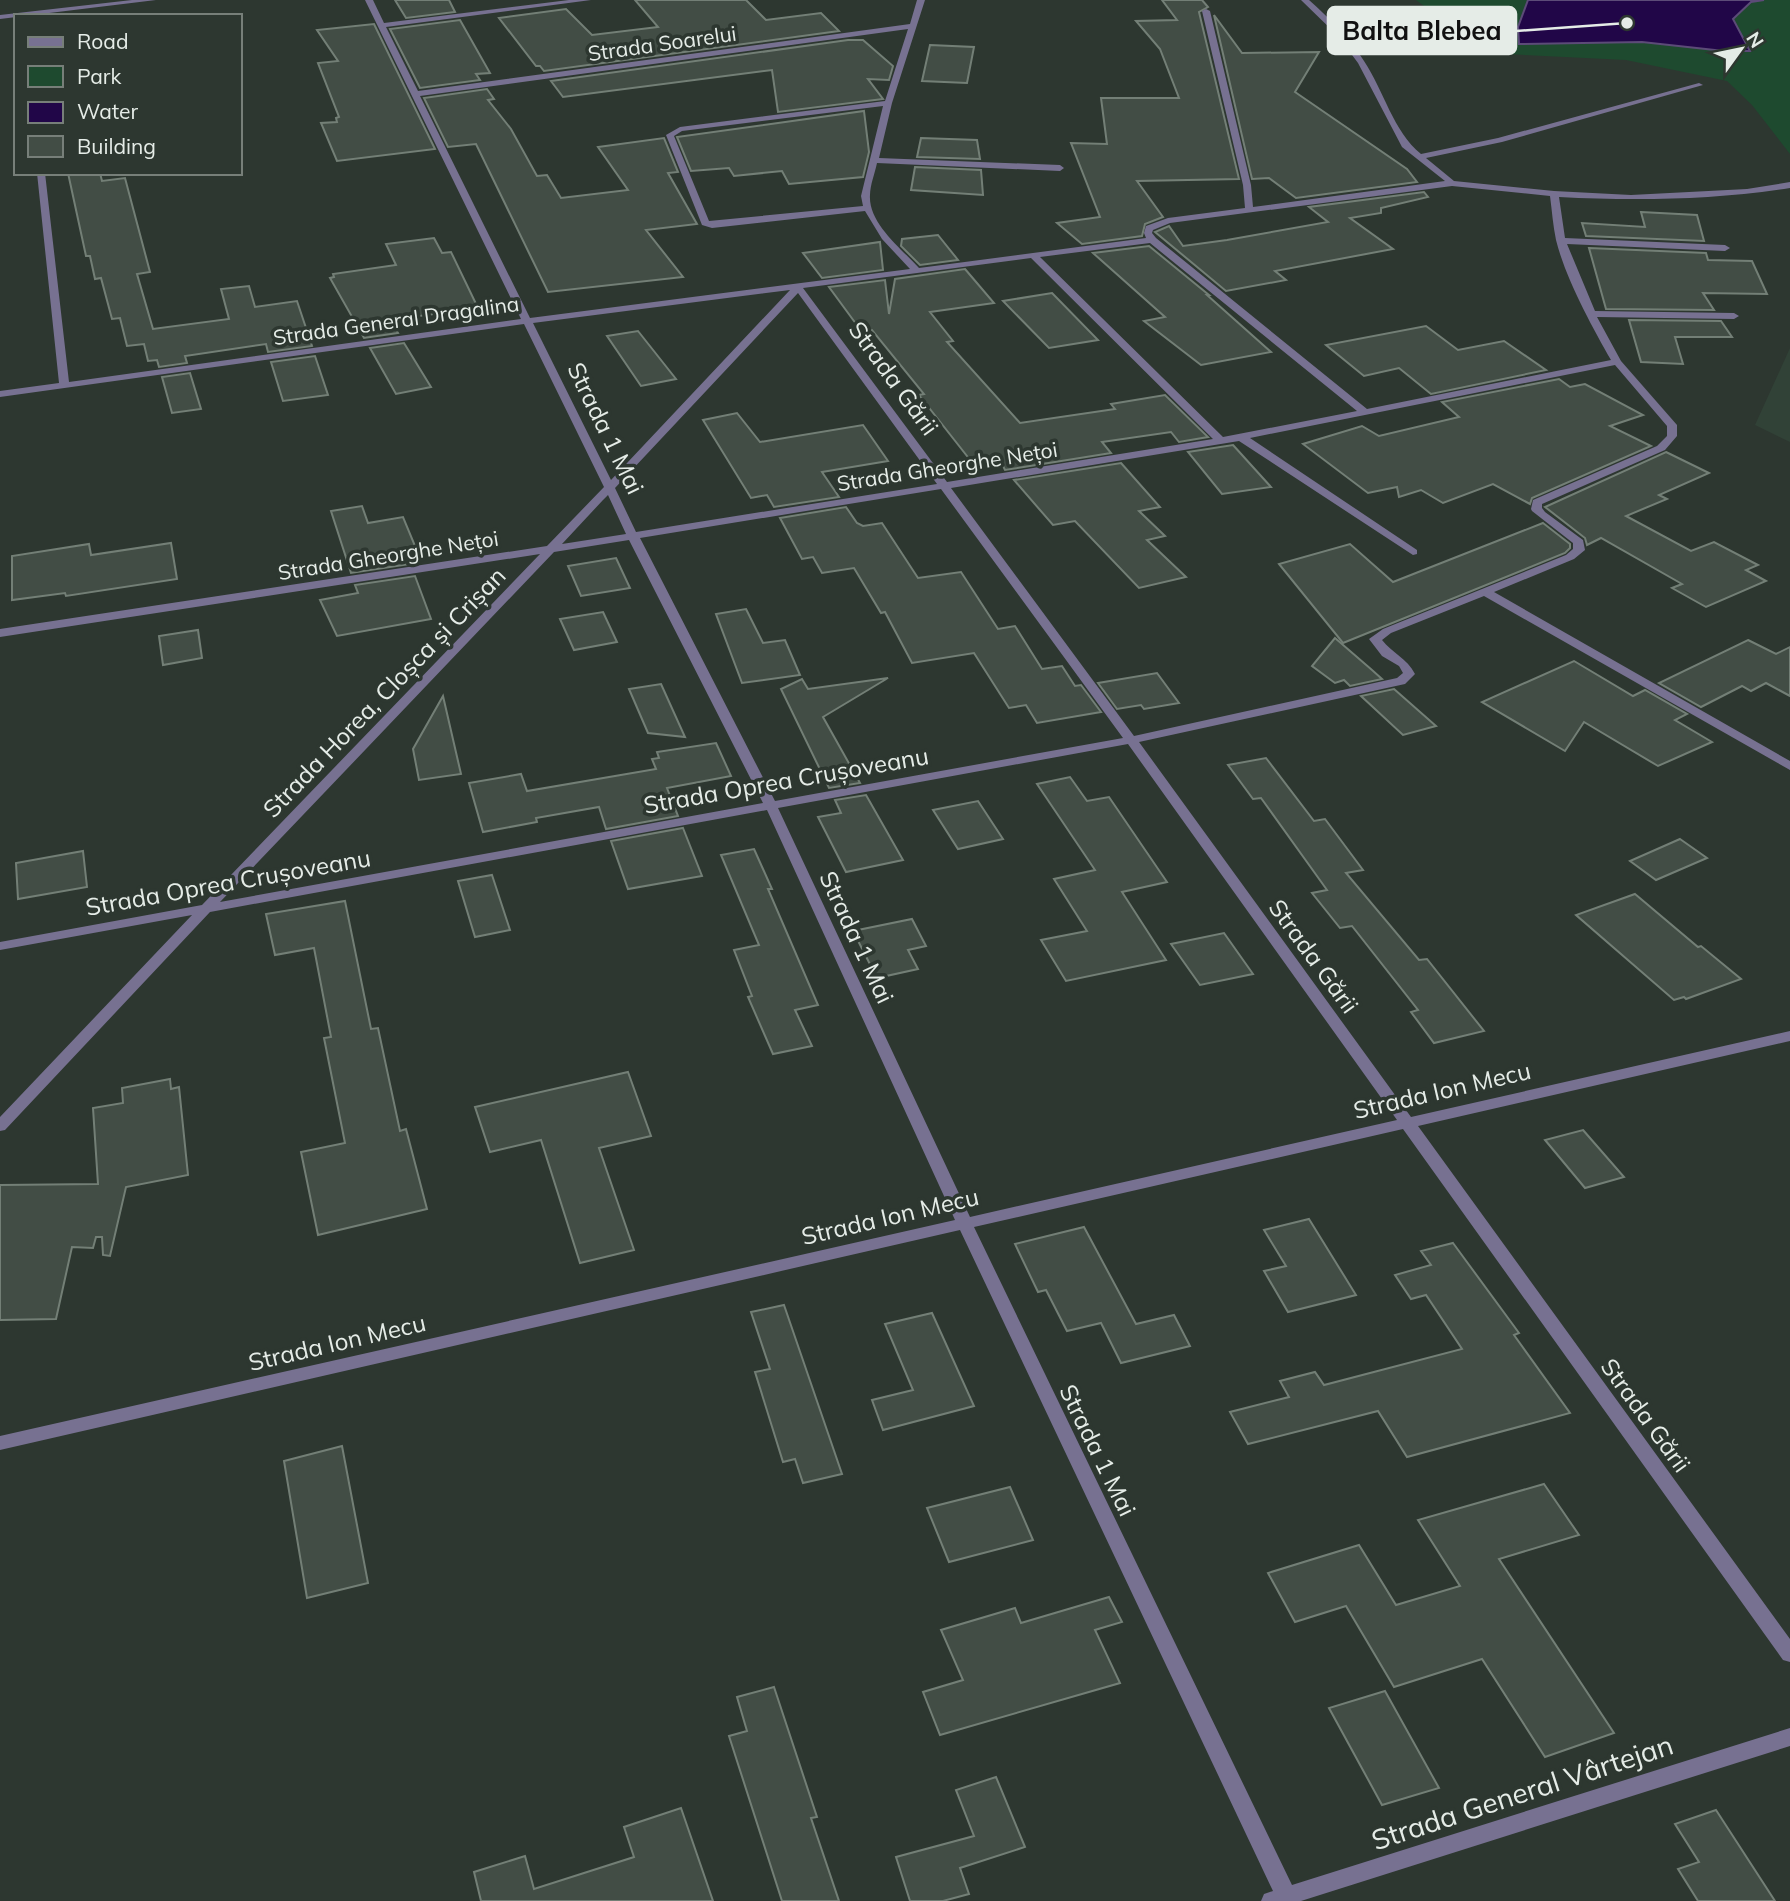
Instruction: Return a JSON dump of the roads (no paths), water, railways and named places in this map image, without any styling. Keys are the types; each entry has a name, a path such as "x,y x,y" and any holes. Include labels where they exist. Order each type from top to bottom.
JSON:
{"street":[{"path":"32,14 152,0"},
{"name":"Strada 1 Mai","path":"369,0 633,536 771,806 1282,1899"},
{"path":"383,25 587,0"},
{"path":"918,271 873,221 866,208 865,196 888,103 921,0"},
{"path":"1305,0 1342,34 1368,73 1405,145 1452,183"},
{"path":"1206,10 1248,185 1249,209"},
{"name":"Strada Soarelui","path":"417,94 911,26"},
{"path":"1418,157 1499,140 1699,85"},
{"path":"866,208 712,225 705,223 670,135 680,130 888,103"},
{"path":"874,160 1060,167"},
{"path":"41,175 64,385"},
{"path":"1366,413 1152,240 1148,233 1149,228 1156,224 1249,209 1452,183 1554,194 1658,197 1747,192 1790,185"},
{"path":"1486,592 1570,557 1579,550 1579,542 1566,529 1543,517 1536,509 1537,502 1670,442 1674,434 1672,425 1617,362 1591,314 1561,241 1554,194"},
{"path":"798,286 1152,240"},
{"path":"1561,241 1725,248"},
{"path":"1034,256 1221,441"},
{"name":"Strada General Dragalina","path":"0,394 798,286"},
{"name":"Strada Gării","path":"798,286 1132,740 1790,1654"},
{"name":"Strada Horea, Cloșca și Crișan","path":"0,1126 203,909 610,489 798,286"},
{"path":"1591,314 1734,316"},
{"name":"Strada Gheorghe Nețoi","path":"0,633 551,549 1242,438 1617,362"},
{"path":"1242,438 1413,552"},
{"path":"1486,592 1790,766"},
{"name":"Strada Oprea Crușoveanu","path":"0,947 1132,740 1401,681 1409,674 1404,664 1386,653 1375,639 1387,631 1486,592"},
{"name":"Strada Ion Mecu","path":"0,1443 1790,1036"},
{"name":"Strada General Vârtejan","path":"1282,1899 1790,1737"}],"water":[{"path":"1528,0 1764,0 1751,2 1733,19 1750,51 1724,51 1642,42 1519,44 1518,27"}],"place":[{"name":"Balta Blebea","path":"1627,23"}]}
